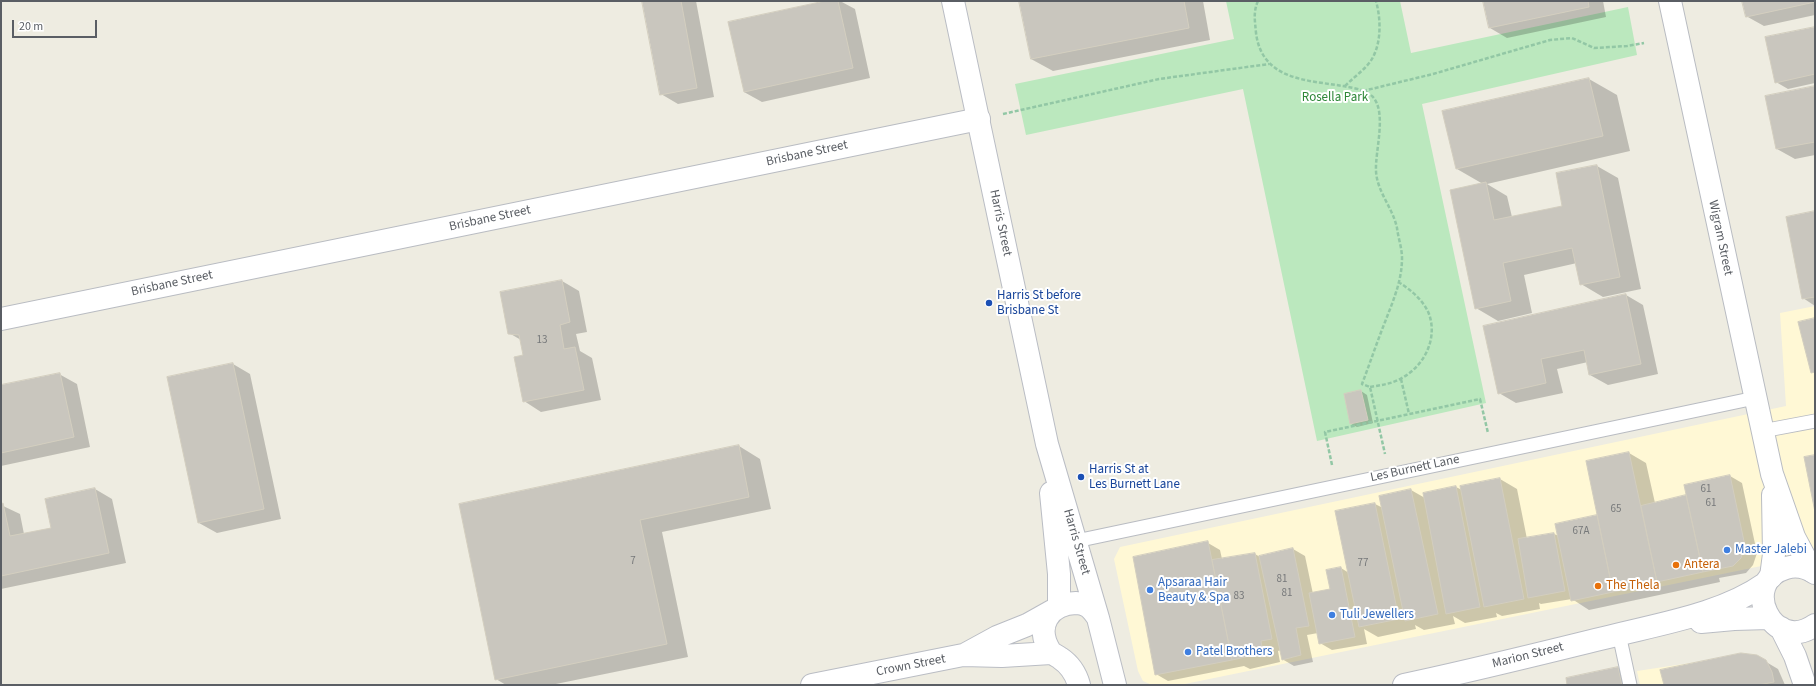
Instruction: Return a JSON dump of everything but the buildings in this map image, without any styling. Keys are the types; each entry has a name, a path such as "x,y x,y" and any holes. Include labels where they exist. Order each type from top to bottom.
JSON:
{"street":[{"name":"Harris Street","path":"953,1 1047,444 1098,618 1115,685"},
{"name":"Wigram Street","path":"1670,1 1772,474 1794,537 1813,572"},
{"name":"Brisbane Street","path":"1,319 979,119"},
{"name":"Harris Street","path":"1047,444 1059,574 1056,609"},
{"name":"Wigram Street","path":"1772,474 1774,538 1769,580 1763,591 1762,601 1764,610 1775,623"},
{"name":"Marion Street","path":"1404,685 1454,680 1619,634 1652,627 1726,605 1754,592 1780,570 1790,566 1801,567 1813,572"},
{"name":"Crown Street","path":"963,655 997,637 1027,625 1056,609 1077,603 1085,604 1098,618"},
{"path":"1056,609 1046,618 1044,636 1050,653 1065,661 1077,678 1079,685"},
{"name":"Marion Street","path":"1652,627 1734,619 1775,623 1790,632 1800,631 1815,625"},
{"path":"1775,623 1792,649 1806,685"},
{"name":"Crown Street","path":"812,685 963,655 1002,656 1050,653"}],"lane":[{"name":"Les Burnett Lane","path":"1076,541 1336,485 1755,398"},
{"path":"1762,432 1815,421"},
{"path":"1619,634 1630,685"}],"path":[{"path":"1258,1 1254,10 1257,41 1269,64 1275,69 1299,80 1358,88 1373,97 1379,108 1380,121 1376,158 1376,174 1381,191 1396,224 1402,257 1400,283 1362,384 1370,387 1389,384 1401,379 1420,363 1427,353 1431,341 1432,328 1429,313 1411,290 1400,283"},
{"path":"1344,86 1370,61 1378,43 1380,15 1376,1"},
{"path":"1363,91 1433,74 1550,40 1572,38 1594,48 1628,46 1644,43"},
{"path":"979,119 1159,79 1269,64"},
{"path":"1401,379 1409,414"},
{"path":"1370,387 1389,474"},
{"path":"1336,485 1325,432 1480,399 1493,453"}],"shaded area":[{"path":"1815,306 1815,555 1180,685 1152,685 1143,681 1138,671 1114,559 1120,547 1786,406 1780,313"},
{"path":"1743,655 1763,660 1768,685 1640,685 1637,671"}],"green space":[{"name":"Rosella Park","path":"1226,1 1400,1 1411,53 1628,7 1637,55 1422,104 1486,403 1317,441 1243,89 1026,135 1015,84 1234,39"}],"place":[{"name":"Harris St before Brisbane St","path":"989,303"},
{"name":"Harris St at Les Burnett Lane","path":"1081,477"},
{"name":"Master Jalebi","path":"1727,550"},
{"name":"Antera","path":"1676,565"},
{"name":"The Thela","path":"1598,586"},
{"name":"Apsaraa Hair Beauty & Spa","path":"1150,590"},
{"name":"Tuli Jewellers","path":"1332,615"},
{"name":"Patel Brothers","path":"1188,652"}]}
